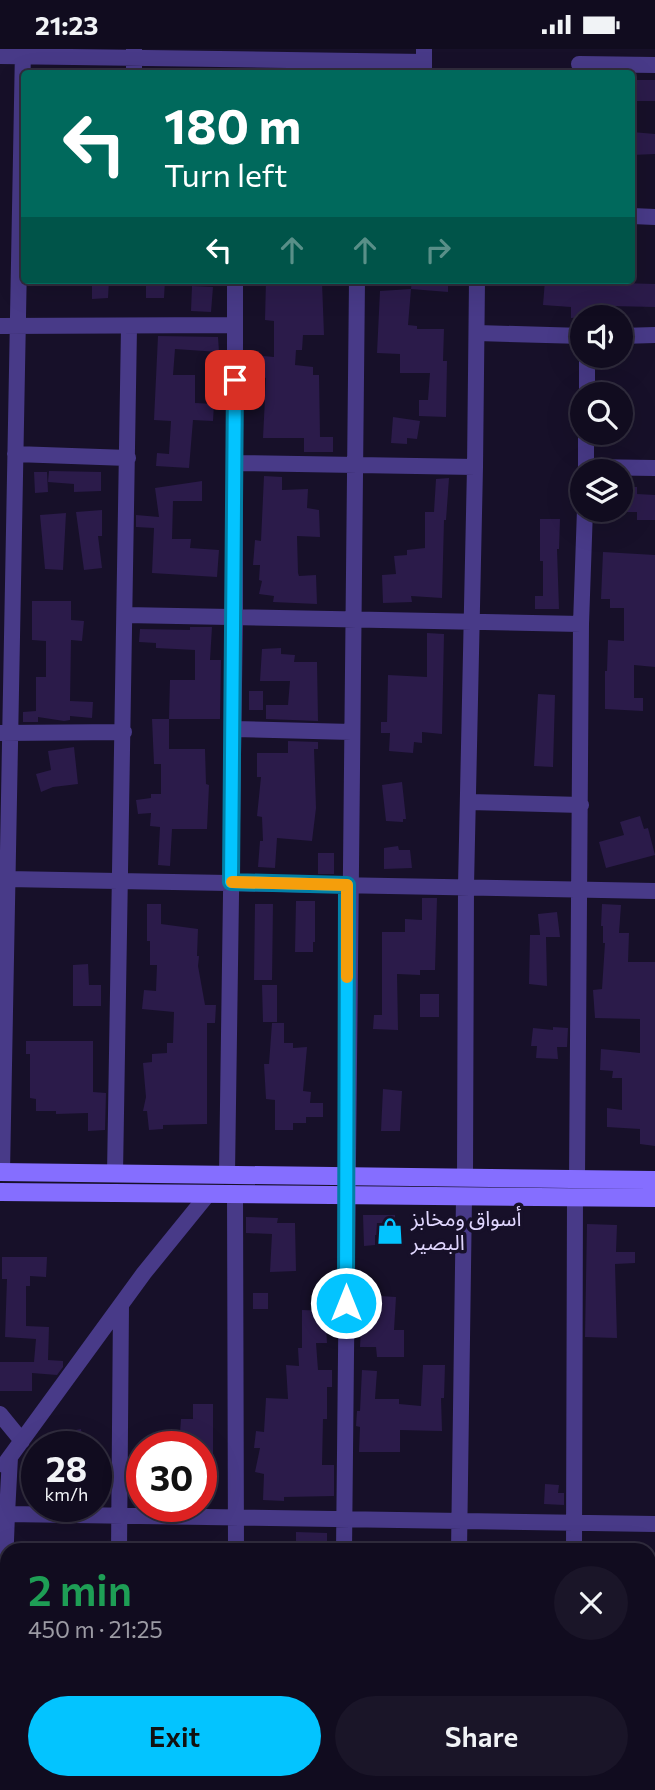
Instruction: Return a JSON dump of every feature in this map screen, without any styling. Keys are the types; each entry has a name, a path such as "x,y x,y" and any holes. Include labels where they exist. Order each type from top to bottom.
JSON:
{"main road":[{"path":"1,1173 655,1180"},
{"path":"0,1192 655,1198"}],"street":[{"path":"23,52 23,70"},
{"path":"0,56 23,52 134,60 424,61"},
{"path":"579,62 655,65"},
{"path":"635,216 655,217"},
{"path":"1,1173 3,969 7,879 7,471 15,454 8,326 21,220"},
{"path":"227,1174 235,616 234,284"},
{"path":"345,1543 347,885 354,620 357,284"},
{"path":"465,1177 466,886 477,284"},
{"path":"8,326 235,325"},
{"path":"115,1174 129,327"},
{"path":"477,333 570,336"},
{"path":"633,335 655,335"},
{"path":"15,454 128,458"},
{"path":"236,463 475,467"},
{"path":"633,468 655,468"},
{"path":"577,1179 584,522"},
{"path":"125,615 581,624"},
{"path":"234,729 352,732"},
{"path":"5,733 124,732"},
{"path":"469,802 581,805"},
{"path":"7,879 121,879 655,891"},
{"path":"29,1431 121,1305 209,1193"},
{"path":"234,1193 236,1543"},
{"path":"458,1543 464,1197"},
{"path":"574,1543 575,1197"},
{"path":"119,1543 121,1305"},
{"path":"0,1414 21,1440"},
{"path":"0,1471 21,1442"},
{"path":"6,1543 10,1457"},
{"path":"7,1514 655,1524"}],"building":[{"path":"635,80 655,80 655,101 635,101"},
{"path":"635,132 655,134 655,154 635,155"},
{"path":"92,284 109,284 108,298 92,299"},
{"path":"146,284 165,284 164,298 146,298"},
{"path":"266,284 322,284 324,335 303,335 302,350 296,350 295,365 313,367 313,375 319,375 320,437 333,437 333,452 304,452 304,438 263,438 266,378 262,377 263,356 274,357 274,321 265,320"},
{"path":"412,284 448,284 448,292 411,289"},
{"path":"545,284 655,284 655,307 543,305"},
{"path":"192,286 213,287 211,312 191,311"},
{"path":"411,289 408,325 417,326 417,329 444,329 443,361 447,361 446,417 419,416 419,400 428,400 430,373 400,373 400,354 377,353 380,291"},
{"path":"158,336 218,337 219,352 175,349 173,375 195,375 195,403 214,404 213,421 193,420 189,468 156,466 157,453 169,454 171,421 154,420"},
{"path":"393,417 420,421 417,439 407,438 407,444 391,443"},
{"path":"49,471 101,472 101,491 74,492 74,484 48,482"},
{"path":"34,472 47,472 48,492 35,493"},
{"path":"264,476 282,477 282,490 308,489 307,508 319,510 320,537 297,536 298,573 299,576 316,575 317,604 273,602 274,596 259,594 262,581 259,580 260,565 253,565 255,540 261,541"},
{"path":"449,478 444,520 442,598 411,596 412,602 383,603 382,575 396,574 394,556 407,555 407,550 425,548 425,512 434,512 436,479"},
{"path":"202,481 202,501 173,501 172,539 191,539 190,548 219,550 217,577 152,573 154,528 136,527 136,515 159,517 155,488"},
{"path":"633,487 637,487 637,494 655,495 655,520 637,520 637,512 633,512"},
{"path":"102,510 102,536 98,536 102,568 84,570 76,512"},
{"path":"66,513 63,570 45,569 40,515"},
{"path":"540,519 560,519 557,549 559,609 535,609 535,596 543,596"},
{"path":"603,552 655,555 655,667 634,665 634,698 643,698 643,711 605,709 608,640 624,641 624,608 610,608 610,599 601,599"},
{"path":"32,601 71,601 71,620 84,621 82,641 71,640 70,701 93,702 92,718 70,716 70,720 64,721 38,717 38,722 23,722 23,712 36,711 36,677 46,677 46,641 32,640"},
{"path":"190,627 212,627 210,660 221,660 220,719 169,719 170,680 195,680 195,650 156,648 156,643 139,642 140,629 190,630"},
{"path":"427,633 444,634 442,734 422,732 422,743 414,742 413,753 389,751 390,733 381,733 381,722 387,722 388,675 427,677"},
{"path":"281,648 281,654 295,655 294,662 317,662 318,721 266,719 266,705 288,705 290,681 260,681 262,649"},
{"path":"249,691 263,691 263,710 249,710"},
{"path":"538,694 555,695 553,767 534,766"},
{"path":"152,719 169,719 169,749 205,749 206,784 209,785 207,829 172,829 170,866 158,865 160,827 150,826 151,813 138,814 136,800 151,798 151,794 161,794 161,764 154,764"},
{"path":"288,741 318,742 318,749 314,749 316,808 312,841 277,838 275,868 258,867 260,841 263,841 262,817 257,816 261,777 257,777 257,753 288,753"},
{"path":"74,747 78,784 53,787 41,792 36,774 51,770 48,751"},
{"path":"402,782 406,819 403,819 403,822 386,821 382,785"},
{"path":"640,816 644,829 648,828 655,855 606,868 599,842 624,835 620,822"},
{"path":"398,846 399,850 410,850 412,868 384,869 384,848"},
{"path":"318,853 334,853 334,874 318,874"},
{"path":"422,898 437,898 435,970 420,970 420,975 397,974 398,1030 373,1029 374,1015 382,1015 382,932 405,932 405,919 422,920"},
{"path":"296,901 315,901 313,952 295,952"},
{"path":"147,904 161,904 161,924 198,929 197,956 205,1005 216,1005 215,1023 207,1023 207,1124 163,1125 163,1129 149,1130 147,1111 143,1111 146,1097 143,1063 152,1062 152,1054 167,1053 167,1043 173,1043 174,1012 142,1009 144,990 156,991 157,965 150,965 150,941 147,941"},
{"path":"255,904 273,904 272,980 254,980"},
{"path":"602,904 621,905 619,933 629,933 628,962 655,962 655,1146 640,1144 640,1129 607,1127 607,1108 622,1110 622,1078 612,1078 613,1071 600,1070 601,1049 640,1053 640,1019 595,1018 593,990 602,989 605,943 601,926"},
{"path":"557,912 560,937 546,937 547,986 529,984 530,935 540,935 538,914"},
{"path":"88,964 89,985 101,985 101,1006 73,1006 73,965"},
{"path":"262,985 277,985 277,1022 263,1022"},
{"path":"420,994 439,994 439,1017 420,1017"},
{"path":"272,1023 284,1023 284,1043 293,1043 293,1048 307,1047 303,1091 311,1092 310,1103 323,1103 323,1117 306,1117 306,1123 293,1123 293,1130 275,1130 275,1100 266,1099 264,1064 269,1064"},
{"path":"553,1027 568,1028 567,1047 557,1047 558,1059 536,1058 537,1046 531,1046 533,1028 553,1030"},
{"path":"26,1041 93,1041 93,1092 106,1093 105,1130 88,1131 88,1113 56,1114 56,1111 36,1111 36,1099 30,1098 30,1054 26,1054"},
{"path":"383,1089 402,1091 400,1131 381,1131"},
{"path":"363,1215 395,1215 395,1236 375,1235 375,1245 364,1246"},
{"path":"246,1217 278,1218 277,1223 295,1223 296,1271 270,1272 272,1234 246,1233"},
{"path":"587,1224 617,1225 616,1252 635,1252 635,1263 615,1264 617,1338 585,1337"},
{"path":"2,1257 47,1257 46,1277 30,1276 30,1286 26,1286 26,1326 49,1327 48,1360 63,1361 63,1367 57,1375 32,1373 32,1391 0,1391 0,1362 34,1362 36,1339 5,1337 7,1279 2,1279"},
{"path":"253,1293 268,1293 268,1309 253,1309"},
{"path":"363,1295 396,1297 394,1330 404,1330 404,1357 377,1357 376,1347 360,1347"},
{"path":"302,1310 325,1311 327,1343 316,1343 318,1370 332,1370 332,1387 327,1387 327,1419 323,1419 322,1465 334,1465 334,1496 284,1497 284,1501 263,1500 264,1474 255,1472 260,1448 254,1448 256,1431 264,1432 266,1398 288,1399 286,1365 299,1366"},
{"path":"423,1365 445,1365 444,1398 441,1398 442,1431 400,1430 400,1452 359,1452 360,1427 356,1426 357,1411 360,1411 362,1370 377,1371 375,1399 399,1399 399,1404 421,1406"},
{"path":"193,1404 213,1404 213,1431 180,1431 181,1419 193,1419"},
{"path":"545,1484 559,1485 558,1493 564,1493 564,1505 544,1504"},
{"path":"296,1532 327,1533 327,1543 296,1543"}],"slow traffic":[{"path":"232,882 347,885 347,977"}],"place":[{"name":"أسواق ومخابز البصير","path":"390,1231"}],"route":[{"path":"235,380 235,661 231,882 347,885 346,1303"}]}
